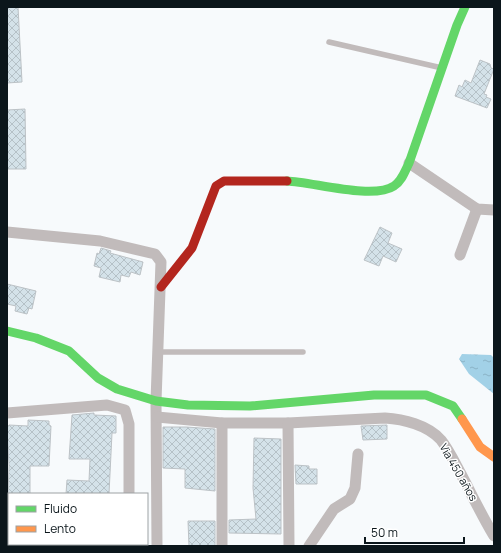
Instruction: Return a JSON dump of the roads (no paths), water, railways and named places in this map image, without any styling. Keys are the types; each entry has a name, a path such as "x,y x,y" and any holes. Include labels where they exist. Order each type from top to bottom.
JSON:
{"street":[{"path":"161,287 192,248 216,186 220,182 300,182 363,191 377,191 391,188 403,177 465,7"},
{"path":"409,162 477,209 494,210"},
{"path":"460,255 477,209"},
{"path":"7,232 100,241 155,254 161,262 156,401 157,546"},
{"path":"7,331 36,338 69,351 98,378 117,389 156,401 188,405 250,406 374,395 426,395 453,406 480,447 494,457"},
{"path":"7,413 107,405 125,410 129,424 129,493"},
{"name":"Via 450 años","path":"156,417 222,423 288,423 385,418 398,419 412,423 425,428 440,439 455,462 494,536"},
{"path":"222,423 222,546"},
{"path":"288,423 289,546"},
{"path":"309,546 334,509 350,499 355,488 358,454"}],"lane":[{"path":"329,42 442,68"},
{"path":"158,352 303,352"}],"water":[{"path":"462,354 491,355 494,358 494,394 469,374 459,359"}]}
